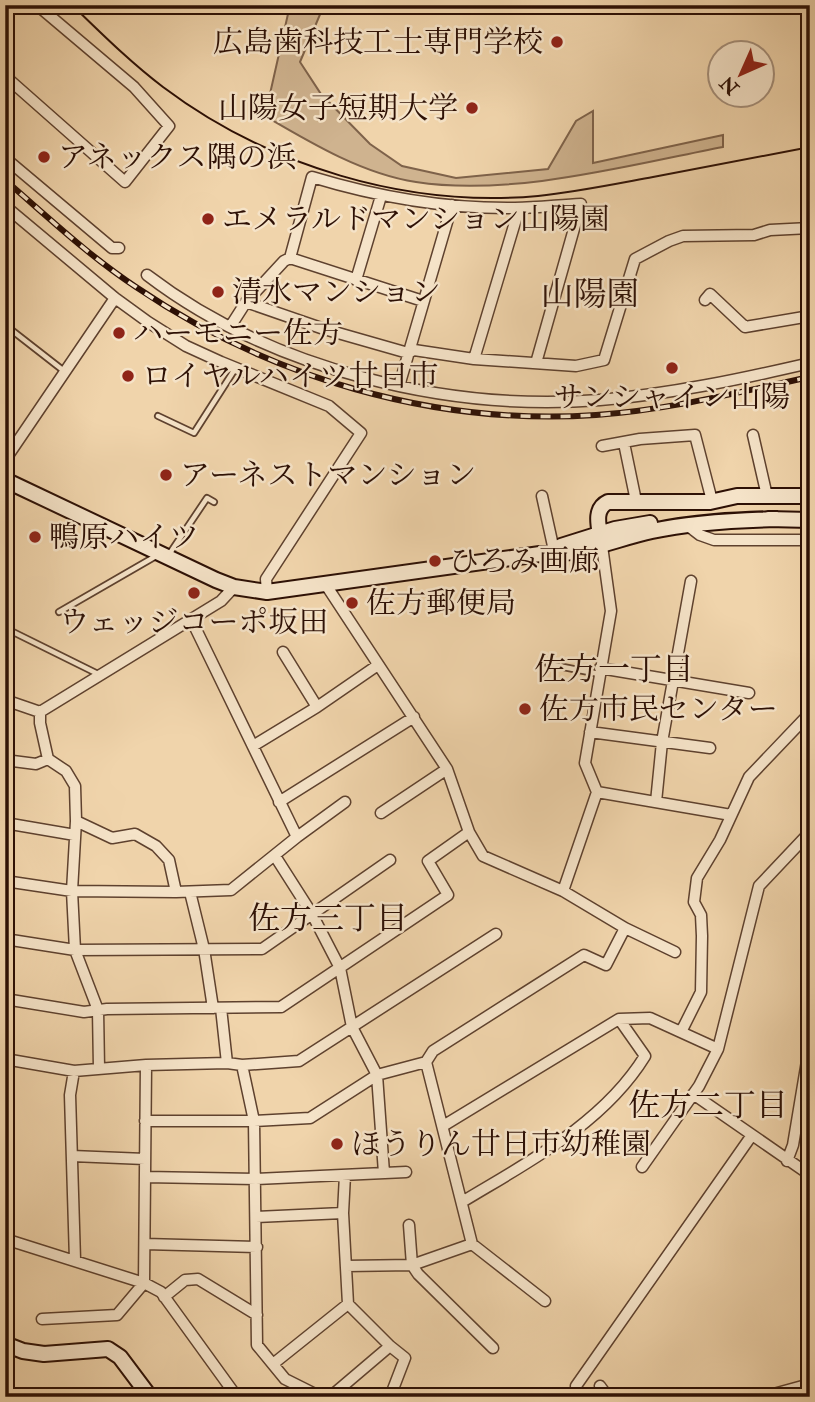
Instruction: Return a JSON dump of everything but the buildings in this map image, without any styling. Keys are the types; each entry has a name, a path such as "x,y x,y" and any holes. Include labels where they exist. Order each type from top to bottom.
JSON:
{"street":[{"path":"5,76 125,182 169,126 134,87 37,5"},
{"path":"5,158 112,248 119,248"},
{"path":"230,327 246,302 290,258 312,177 381,196 452,205 519,209 581,204 536,363"},
{"path":"356,280 381,196"},
{"path":"399,386 452,205"},
{"path":"5,206 115,298 186,346 329,406 360,433 266,579 267,592"},
{"path":"474,359 519,209"},
{"path":"246,302 324,329 408,353 414,350 474,359 576,366 604,360 635,260 683,236 754,234 769,230 810,228"},
{"path":"290,258 423,301"},
{"path":"147,275 188,304 230,327 328,367 399,386 496,400 599,400 692,388 810,363"},
{"path":"705,300 710,295 746,327 810,316"},
{"path":"5,460 115,298"},
{"path":"602,446 640,439 695,435 710,502"},
{"path":"753,435 767,496"},
{"path":"624,443 636,501"},
{"path":"5,480 234,587 267,592 550,552 687,525 778,519"},
{"path":"542,496 550,552"},
{"path":"564,891 597,793 585,763 611,611 598,513 603,504 613,500 710,502 737,496 810,496"},
{"path":"601,540 629,526 657,523 810,520"},
{"path":"687,525 700,535 714,540 810,540"},
{"path":"656,802 662,742 691,581"},
{"path":"326,585 447,769 468,832 483,856 564,891 625,928 675,952"},
{"path":"40,712 221,601 234,587"},
{"path":"191,619 297,837"},
{"path":"283,652 317,707"},
{"path":"253,746 317,707 378,664"},
{"path":"599,671 750,694"},
{"path":"5,700 40,712"},
{"path":"40,712 48,760 66,771 75,786 72,891 75,950 98,1010 99,1068"},
{"path":"681,1032 701,992 701,915 694,902 697,878 749,777 810,713"},
{"path":"279,802 414,717"},
{"path":"590,732 710,748"},
{"path":"5,760 36,764 48,760"},
{"path":"381,813 447,769"},
{"path":"597,793 731,815"},
{"path":"5,881 72,891 231,890 345,802"},
{"path":"76,821 112,838 135,834 156,846 169,860 176,892"},
{"path":"5,823 75,835"},
{"path":"5,999 84,1012 281,1007 448,895 428,861 468,832"},
{"path":"642,1167 693,1094 718,1048 759,886 810,832"},
{"path":"275,856 312,914 340,968 352,1027 377,1075 384,1173"},
{"path":"5,939 75,950 262,949 390,860"},
{"path":"190,892 228,1063"},
{"path":"145,1121 310,1118 377,1075 426,1062 433,1051 584,955 606,965 625,928"},
{"path":"5,1059 74,1071 146,1065 242,1065 299,1061 496,934"},
{"path":"443,1126 619,1019 650,1018 718,1048"},
{"path":"462,1202 566,1139 632,1077 645,1056 619,1019"},
{"path":"787,1161 806,1093 810,1043"},
{"path":"426,1062 472,1244 545,1301"},
{"path":"42,1319 117,1315 145,1283 146,1065"},
{"path":"242,1065 254,1121 257,1345 285,1379 321,1397"},
{"path":"74,1071 70,1095 75,1260"},
{"path":"693,1094 810,1175"},
{"path":"576,1386 752,1135"},
{"path":"72,1156 145,1159"},
{"path":"145,1177 256,1179 406,1172"},
{"path":"345,1175 343,1213 348,1304 405,1358 390,1397"},
{"path":"256,1217 343,1213"},
{"path":"409,1225 412,1265 418,1275 493,1348"},
{"path":"5,1239 145,1283 161,1292 237,1397"},
{"path":"145,1244 257,1247"},
{"path":"346,1266 412,1265 472,1244"},
{"path":"164,1297 185,1280 198,1279 257,1315"},
{"path":"273,1364 348,1304"},
{"path":"5,1344 23,1351 44,1354 108,1349 120,1357 150,1397"},
{"path":"330,1397 390,1346"},
{"path":"763,1397 810,1384"},
{"path":"600,1386 608,1397"}],"lane":[{"path":"5,325 64,372"},
{"path":"158,416 194,433 235,368"},
{"path":"59,612 164,555 207,498 214,502"},
{"path":"5,628 99,675"},
{"path":"548,664 599,671"}],"shaded area":[{"path":"290,5 324,5 300,62 321,94 370,144 402,166 456,178 548,169 576,121 593,111 593,163 723,135 723,147 570,177 491,185 453,186 416,182 377,172 319,147 265,116"}],"tram line":[{"path":"72,5 139,68 204,115 247,139 293,159 340,176 389,188 488,198 538,196 810,147"}],"railway":[{"path":"5,180 102,262 188,319 242,347 355,389 415,403 475,412 535,416 596,415 677,405 810,377"}],"place":[{"name":"広島歯科技工士専門学校","path":"557,42"},
{"name":"山陽女子短期大学","path":"472,108"},
{"name":"アネックス隅の浜","path":"44,157"},
{"name":"エメラルドマンション山陽園","path":"208,219"},
{"name":"清水マンション","path":"218,292"},
{"name":"ハーモニー佐方","path":"119,333"},
{"name":"サンシャイン山陽","path":"672,368"},
{"name":"ロイヤルハイツ廿日市","path":"128,376"},
{"name":"アーネストマンション","path":"166,475"},
{"name":"鴨原ハイツ","path":"35,537"},
{"name":"ひろみ画廊","path":"435,561"},
{"name":"ウェッジコーポ坂田","path":"194,593"},
{"name":"佐方郵便局","path":"352,603"},
{"name":"佐方市民センター","path":"525,709"},
{"name":"ほうりん廿日市幼稚園","path":"337,1144"}],"district":[{"name":"山陽園","path":"590,293"},
{"name":"佐方一丁目","path":"614,669"},
{"name":"佐方三丁目","path":"328,918"},
{"name":"佐方二丁目","path":"708,1105"}]}
